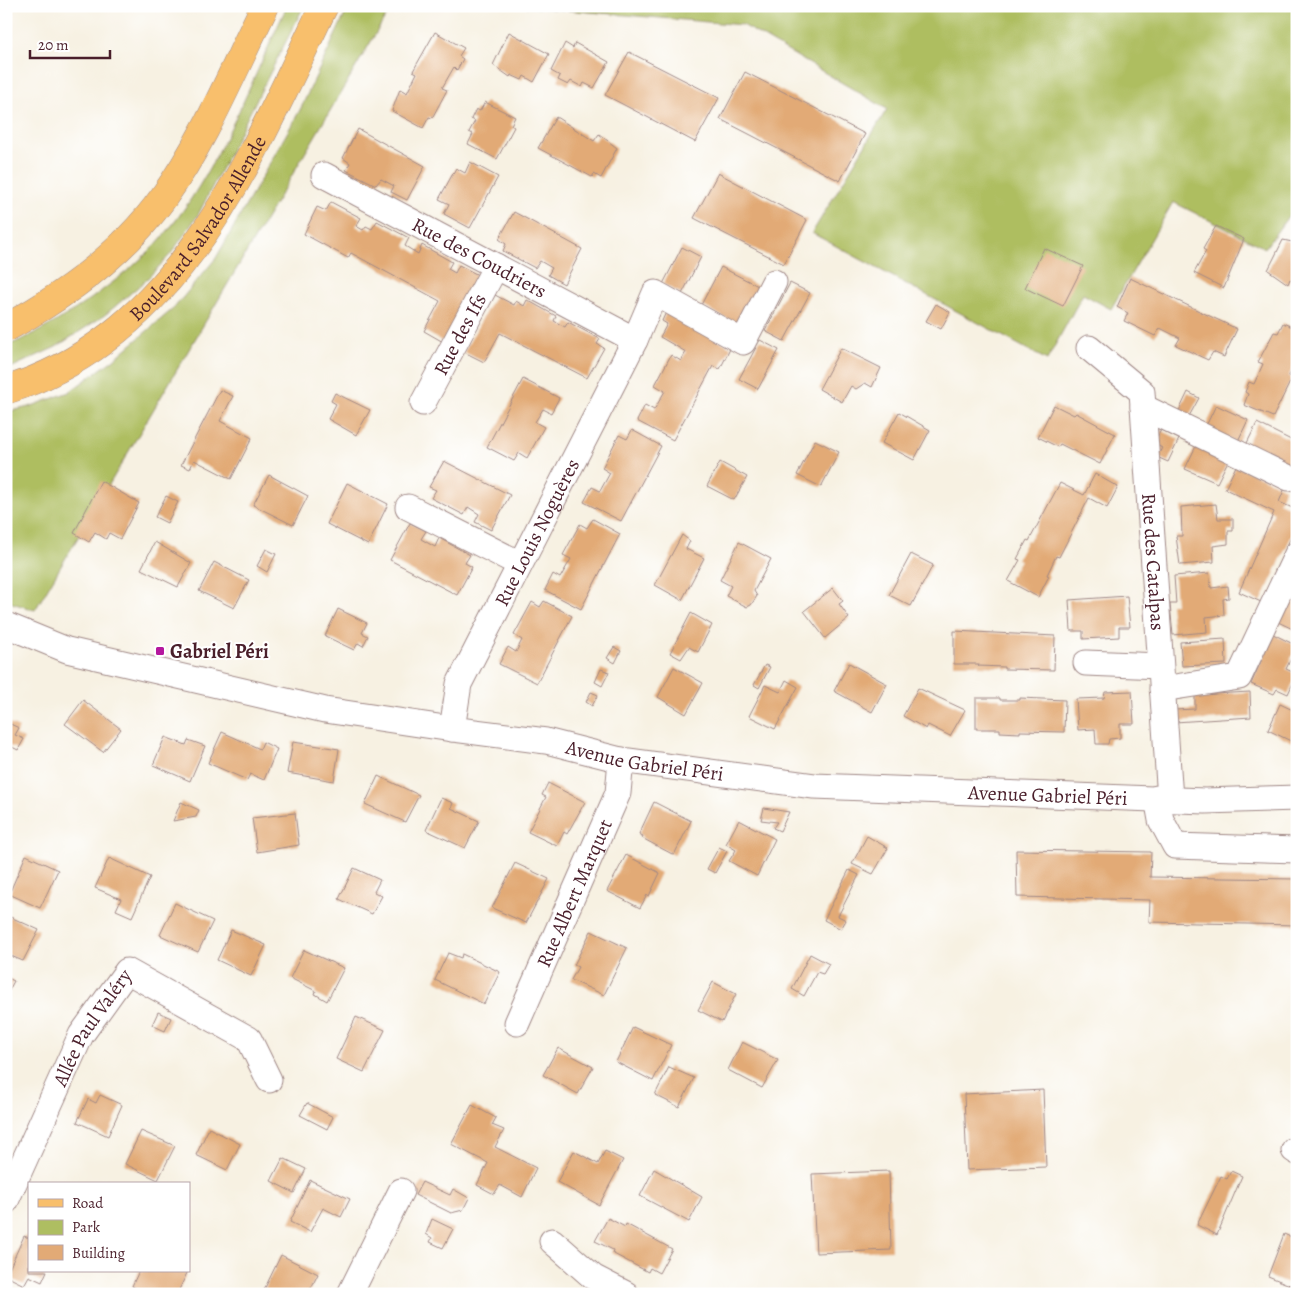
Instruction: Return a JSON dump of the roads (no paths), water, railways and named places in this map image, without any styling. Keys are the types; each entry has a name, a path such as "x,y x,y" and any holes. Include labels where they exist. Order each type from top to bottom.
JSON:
{"main road":[{"name":"Boulevard Salvador Allende","path":"6,328 50,302 92,272 116,252 158,205 182,169 209,120 265,6"},
{"name":"Boulevard Salvador Allende","path":"6,390 31,382 67,365 96,345 125,322 183,263 214,221 254,150 324,6"}],"street":[{"name":"Rue des Coudriers","path":"324,175 635,340"},
{"name":"Rue des Ifs","path":"423,403 496,266"},
{"name":"Rue Louis Noguères","path":"452,729 459,684 635,340 655,293 743,342 774,282"},
{"name":"Rue des Catalpas","path":"1089,348 1142,392 1161,678 1164,798 1161,820 1175,846 1297,850"},
{"path":"1143,406 1289,478"},
{"path":"408,507 520,564"},
{"path":"1086,663 1161,678 1238,678 1297,554"},
{"name":"Avenue Gabriel Péri","path":"6,625 67,650 325,710 546,741 621,760 814,786 1204,801 1297,798"},
{"name":"Rue Albert Marquet","path":"517,1022 618,793 621,760"},
{"name":"Allée Paul Valéry","path":"6,1201 81,1035 127,971 249,1039 269,1080"},
{"path":"350,1294 401,1191"},
{"path":"552,1241 592,1277 626,1294"}],"place":[{"name":"Gabriel Péri","path":"160,651"}]}
